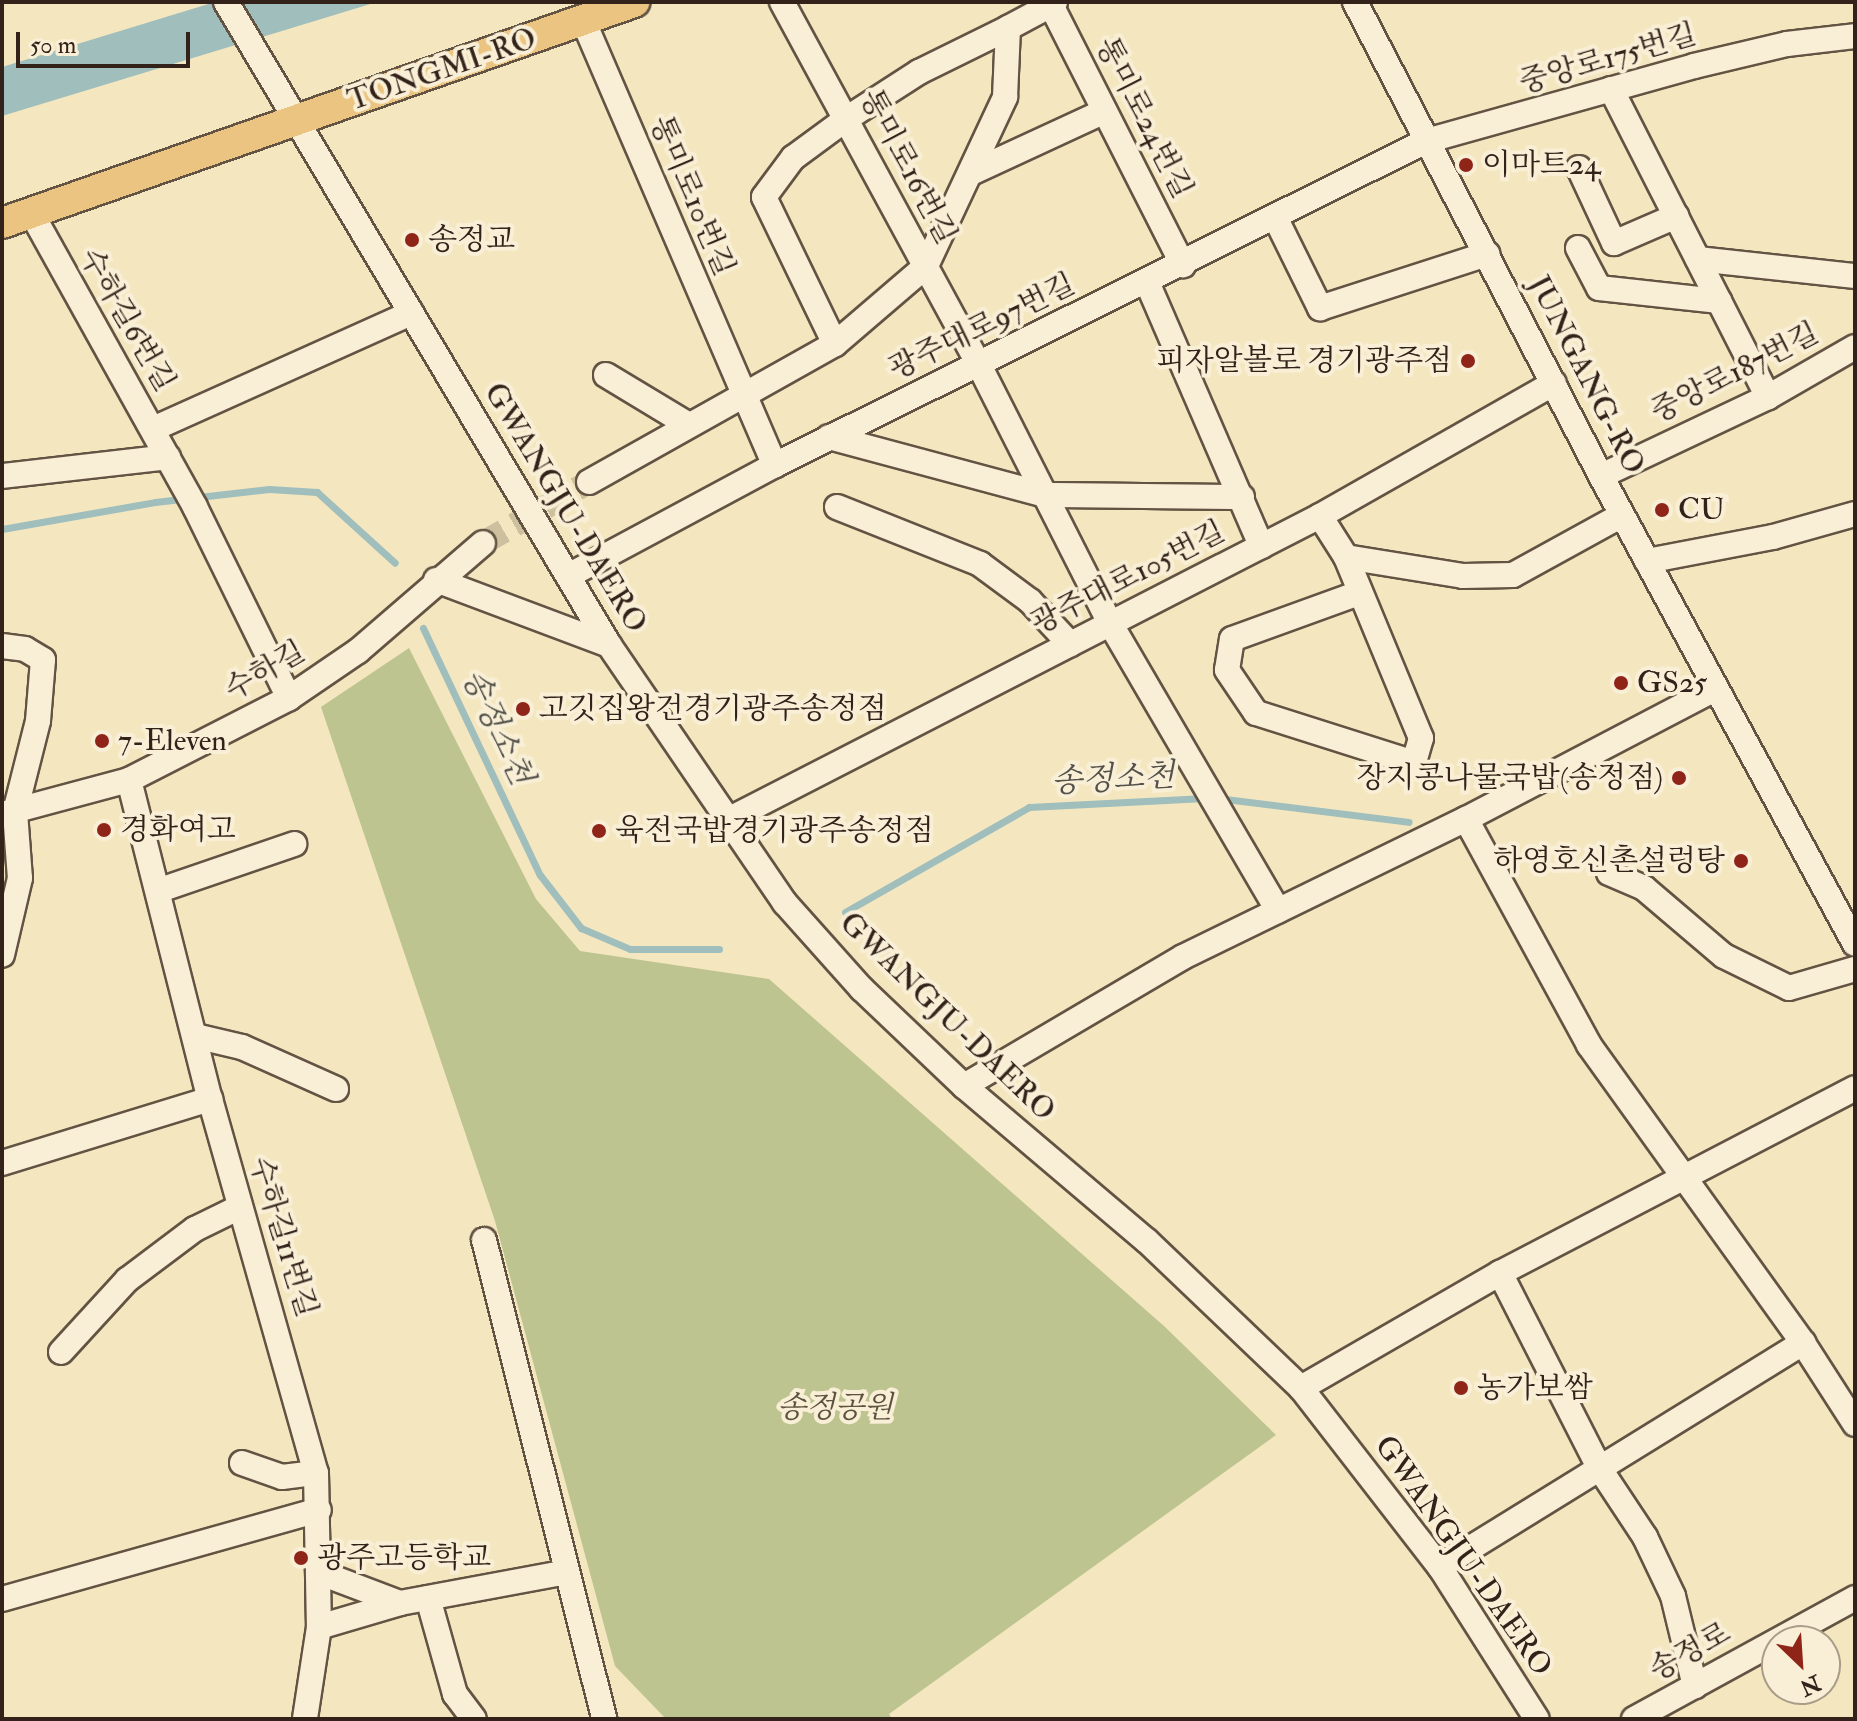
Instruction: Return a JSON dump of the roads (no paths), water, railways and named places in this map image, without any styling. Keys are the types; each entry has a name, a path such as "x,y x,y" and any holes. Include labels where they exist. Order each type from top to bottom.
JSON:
{"main road":[{"name":"TONGMI-RO","path":"2,223 634,2"}],"street":[{"name":"GWANGJU-DAERO","path":"226,2 609,645 726,821 785,903 862,989 964,1086 1147,1241 1301,1388 1440,1567 1537,1719"},
{"name":"통미로16번길","path":"782,2 978,363 1110,623 1278,910"},
{"name":"JUNGANG-RO","path":"1355,2 1601,476 1855,944"},
{"path":"835,344 764,197 793,158 846,119 919,72 1053,3"},
{"name":"통미로24번길","path":"1053,3 1183,265"},
{"name":"통미로10번길","path":"583,20 742,397 775,465"},
{"path":"589,482 835,344 926,266 973,172 1005,97 1008,28"},
{"name":"중앙로175번길","path":"1426,141 1787,44 1855,36"},
{"path":"1611,89 1768,397"},
{"path":"973,172 1105,111"},
{"name":"광주대로97번길","path":"568,576 829,437 1183,265 1426,141"},
{"path":"1579,168 1614,243 1676,216"},
{"name":"수하길6번길","path":"32,214 195,507 289,698"},
{"path":"1275,217 1320,308 1487,254"},
{"path":"1578,248 1599,288 1719,301"},
{"path":"1698,259 1855,276"},
{"path":"1147,282 1261,546"},
{"path":"153,429 411,313"},
{"name":"중앙로187번길","path":"1601,476 1768,397 1855,347"},
{"path":"606,375 689,425"},
{"name":"광주대로105번길","path":"726,821 1320,516 1554,383"},
{"path":"829,437 1045,495 1242,497"},
{"path":"2,476 168,457"},
{"path":"837,507 980,564 1030,601 1070,644"},
{"path":"1647,561 1773,537 1855,514"},
{"path":"1346,557 1463,576 1513,575 1622,515"},
{"path":"1320,516 1346,557 1421,738 1414,763 1256,713 1227,670 1232,639 1359,593"},
{"name":"수하길","path":"9,813 129,780 289,698 358,651 436,580 483,543"},
{"path":"436,580 609,645"},
{"path":"2,646 25,649 43,660 38,721 9,813 20,878 2,955"},
{"path":"964,1086 1183,957 1466,819 1715,689"},
{"name":"수하길11번길","path":"129,780 160,890 210,1099 316,1473 319,1627 305,1719"},
{"path":"1466,819 1589,1045 1803,1343 1855,1424"},
{"path":"160,890 294,844"},
{"path":"1609,873 1644,888 1724,956 1789,988 1855,969"},
{"path":"195,1036 242,1047 336,1089"},
{"path":"1301,1388 1500,1273 1855,1088"},
{"path":"2,1163 210,1099"},
{"path":"61,1352 127,1280 195,1229 240,1207"},
{"path":"484,1240 604,1719"},
{"path":"1500,1273 1600,1469 1645,1537 1673,1596 1695,1686"},
{"path":"1440,1567 1803,1343"},
{"path":"242,1463 282,1477 316,1473"},
{"path":"2,1599 319,1510"},
{"path":"318,1572 400,1603"},
{"path":"319,1627 400,1603 567,1572"},
{"path":"428,1598 455,1694 474,1719"},
{"name":"송정로","path":"1634,1719 1855,1598"}],"water":[{"path":"215,2 377,2 2,116 2,67"}],"waterway":[{"name":"송정소천","path":"2,529 155,502 269,489 317,492 395,563"},
{"name":"송정소천","path":"423,628 540,875 581,928 630,949 719,949"},
{"name":"송정소천","path":"845,912 1029,807 1205,798"},
{"name":"송정소천","path":"1217,798 1409,822"}],"tunnel":[{"path":"483,543 589,482"}],"place":[{"name":"이마트24","path":"1466,165"},
{"name":"송정교","path":"412,240"},
{"name":"피자알볼로 경기광주점","path":"1468,361"},
{"name":"CU","path":"1662,510"},
{"name":"GS25","path":"1621,683"},
{"name":"고깃집왕건경기광주송정점","path":"523,709"},
{"name":"7-Eleven","path":"102,741"},
{"name":"장지콩나물국밥(송정점)","path":"1679,778"},
{"name":"경화여고","path":"104,830"},
{"name":"육전국밥경기광주송정점","path":"599,831"},
{"name":"하영호신촌설렁탕","path":"1741,861"},
{"name":"농가보쌈","path":"1461,1388"},
{"name":"광주고등학교","path":"301,1558"}],"park label":[{"name":"송정공원","path":"835,1408"}]}
